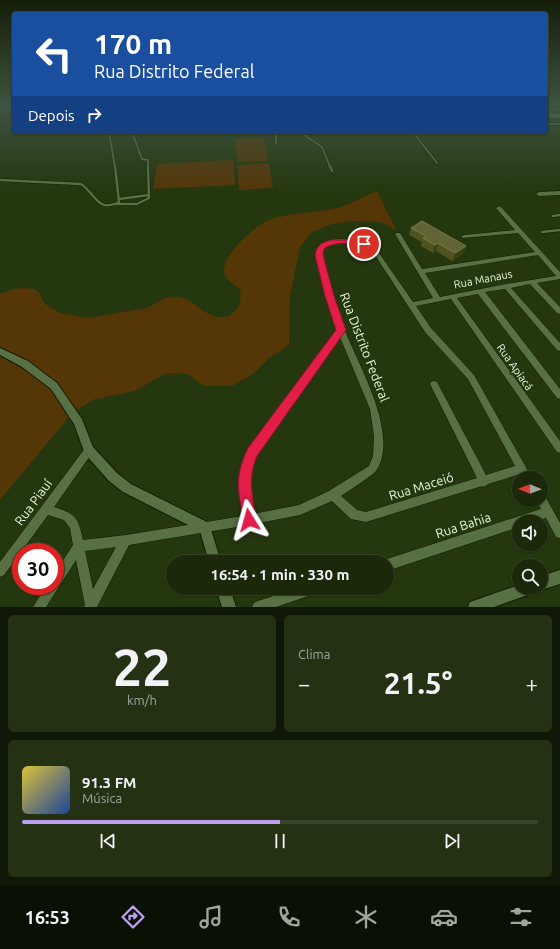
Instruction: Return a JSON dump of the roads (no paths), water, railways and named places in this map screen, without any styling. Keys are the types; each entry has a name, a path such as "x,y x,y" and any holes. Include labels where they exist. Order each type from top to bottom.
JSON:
{"street":[{"path":"539,194 558,193"},
{"path":"499,208 560,276"},
{"path":"464,237 519,231"},
{"path":"398,234 438,300"},
{"name":"Rua Distrito Federal","path":"79,546 249,520 300,510 333,496 372,469 378,456 379,436 374,408 341,330 319,255 320,248 325,244 332,242 358,242 375,251 428,330 471,377 523,471"},
{"path":"421,271 539,253"},
{"name":"Rua Manaus","path":"411,305 560,276"},
{"path":"532,282 560,311"},
{"path":"506,286 560,348"},
{"path":"480,291 560,394"},
{"name":"Rua Apiacá","path":"452,296 560,449"},
{"path":"249,520 244,481 247,465 253,452 341,330"},
{"path":"0,351 25,364 54,386 78,422 89,450 120,483 205,527 213,555"},
{"path":"434,384 484,482"},
{"name":"Rua Piauí","path":"0,571 89,450"},
{"name":"Rua Maceió","path":"333,496 355,515 366,517 484,482 512,477"},
{"path":"545,507 560,533"},
{"path":"45,509 67,516 75,526 90,606"},
{"name":"Rua Bahia","path":"394,563 548,512"},
{"path":"90,606 126,540"},
{"path":"64,569 79,546"},
{"path":"548,581 560,577"},
{"path":"475,607 512,594"},
{"path":"39,607 47,595"},
{"path":"225,595 229,607"},
{"path":"258,607 295,595"}],"lane":[{"path":"109,134 118,182 119,199 116,204"},
{"path":"0,180 81,184 87,186 97,203 106,206 143,202 149,198 148,160 142,159 133,134"},
{"path":"276,134 276,144"},
{"path":"303,134 322,147 332,171"},
{"path":"416,134 438,164"},
{"path":"558,193 560,197"},
{"path":"119,199 149,195"},
{"path":"553,216 560,215"},
{"path":"542,232 560,230"}]}
